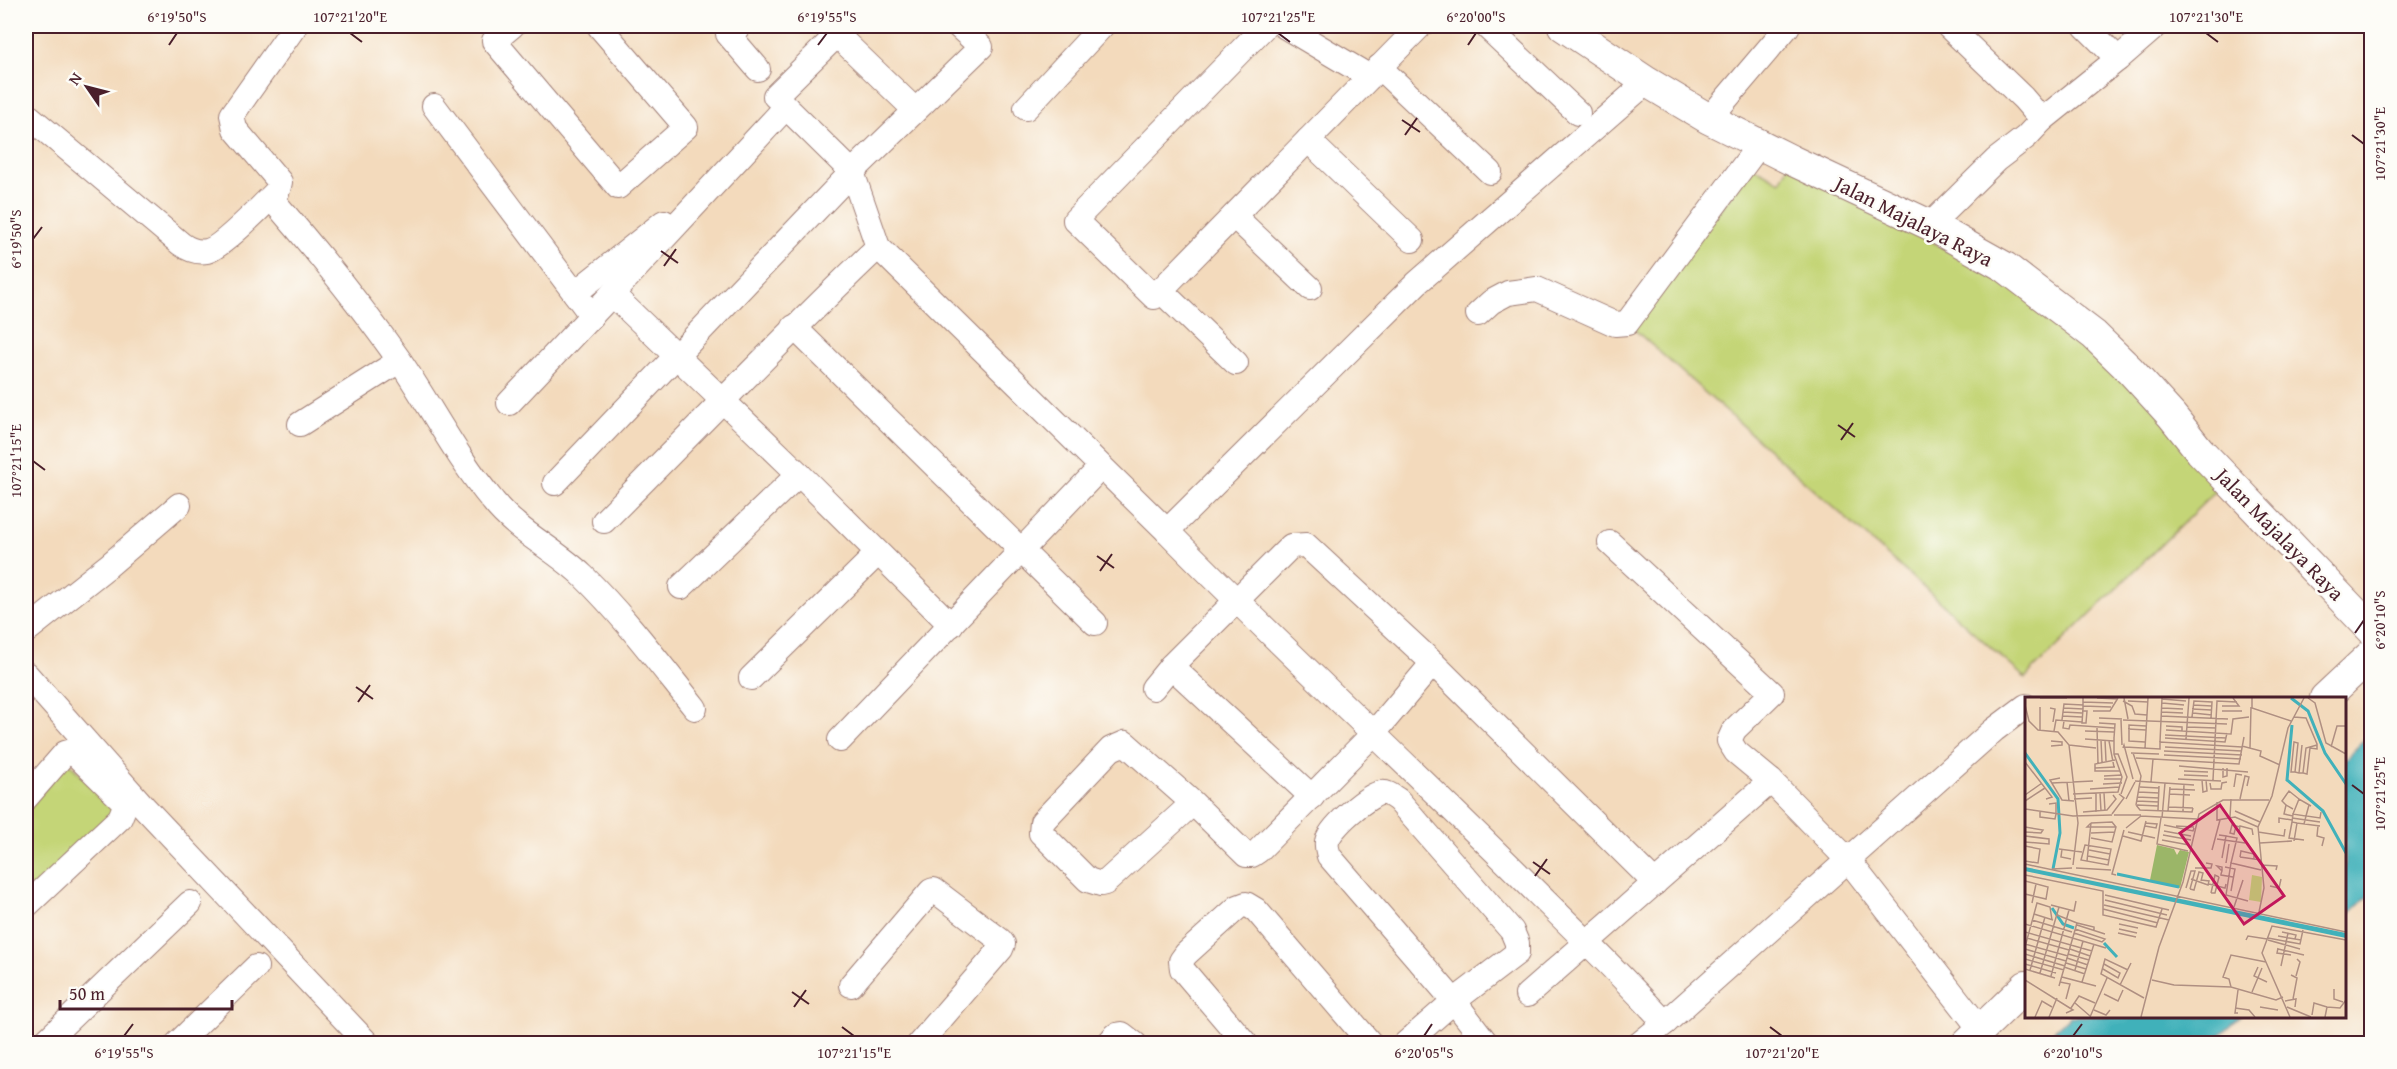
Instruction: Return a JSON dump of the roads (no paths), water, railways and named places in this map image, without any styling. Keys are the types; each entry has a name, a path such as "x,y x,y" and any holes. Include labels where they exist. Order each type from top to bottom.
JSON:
{"street":[{"path":"26,114 188,249 206,251 215,248 278,190 280,182 235,129 232,116 296,26"},
{"path":"512,26 494,41 618,187 686,127 599,26"},
{"path":"555,483 852,172 981,47 958,26"},
{"path":"1026,108 1102,26"},
{"path":"1265,26 1075,220 1154,297 1420,26"},
{"path":"1284,26 1375,72 1490,172"},
{"path":"1486,26 1578,113"},
{"name":"Jalan Majalaya Raya","path":"1563,26 1647,82 1709,118 1759,145 1930,225 2005,267 2094,335 2172,416 2200,451 2372,630"},
{"path":"1709,118 1788,26"},
{"path":"1948,26 2023,98 2042,120"},
{"path":"2085,26 2118,59"},
{"path":"1930,225 1996,160 2156,26"},
{"path":"729,28 758,69"},
{"path":"915,110 841,30 775,96 852,172 878,247 1236,601 1588,943 1665,1023"},
{"path":"1167,531 1417,283 1647,82"},
{"path":"434,106 592,316"},
{"path":"509,403 736,164 786,107"},
{"path":"1308,140 1412,240"},
{"path":"1478,314 1491,302 1508,293 1537,289 1615,324 1627,322 1759,145"},
{"path":"575,294 736,164"},
{"path":"271,198 313,247 399,361 494,503 525,531 582,575 623,619 695,708"},
{"path":"1234,216 1310,288"},
{"path":"604,521 794,327 878,247"},
{"path":"1160,290 1236,363"},
{"path":"612,294 799,474 951,625"},
{"path":"794,327 1095,623"},
{"path":"300,424 399,361"},
{"path":"840,740 1101,467"},
{"path":"681,587 799,474"},
{"path":"26,631 108,566 179,505"},
{"path":"1610,543 1772,693 1734,730 1729,741 1736,752 1771,781 1848,861 1973,1037 2025,987"},
{"path":"1153,688 1171,666 1291,546 1306,545 1433,663 1655,883"},
{"path":"751,678 877,554"},
{"path":"2327,697 2372,654"},
{"path":"1193,803 1101,884 1088,880 1039,830 1042,822 1111,749 1120,743 1125,743 1193,803 1233,844 1246,855 1252,855 1374,733 1433,663"},
{"path":"1171,666 1312,797"},
{"path":"26,674 144,807 368,1044"},
{"path":"1639,1044 1994,730 2025,707"},
{"path":"26,798 65,753 72,751 123,801 124,808 120,818 26,906"},
{"path":"1527,995 1771,781"},
{"path":"1405,1044 1454,1000 1517,953 1512,931 1398,800 1385,792 1361,804 1331,832 1326,842 1329,856 1454,1000 1487,1044"},
{"path":"851,985 934,890 1000,940 1003,944 1001,949 919,1044"},
{"path":"43,1044 190,903"},
{"path":"1246,1044 1182,969 1181,961 1238,907 1246,904 1257,910 1371,1044"},
{"path":"177,1044 256,967"},
{"path":"1108,1044 1116,1035 1122,1034 1135,1044"}],"water":[{"path":"2371,734 2371,893 2346,917 2346,758"},
{"path":"2068,1018 2239,1018 2211,1043 2041,1043"}]}
